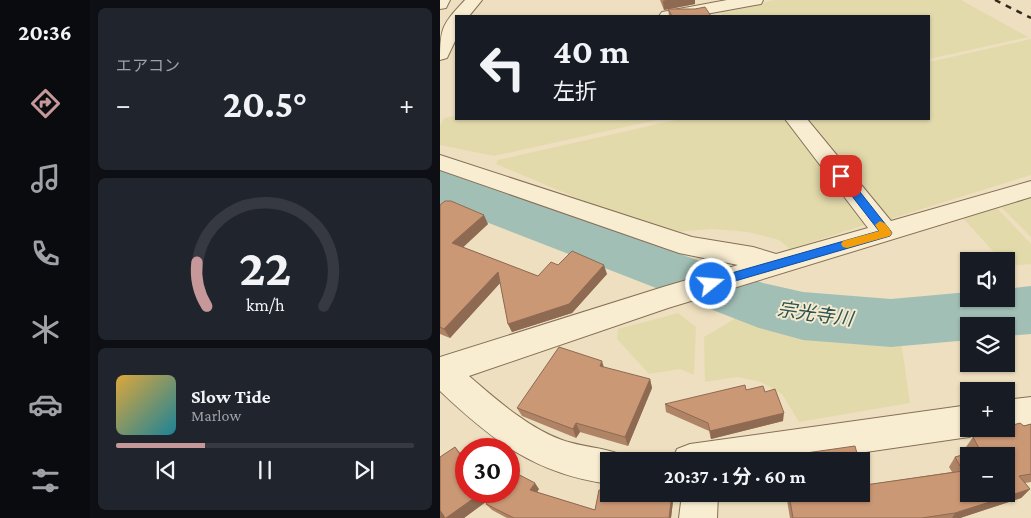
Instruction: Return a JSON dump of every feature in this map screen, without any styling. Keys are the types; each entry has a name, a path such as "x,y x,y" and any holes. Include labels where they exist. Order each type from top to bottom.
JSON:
{"street":[{"path":"440,4 442,0"},
{"path":"461,15 474,0"},
{"path":"673,15 755,0"},
{"path":"440,54 455,22"},
{"path":"440,59 455,56"},
{"path":"797,120 886,233"},
{"path":"440,162 704,251 755,256 768,266"},
{"path":"600,466 584,465 554,455 523,440 483,410 440,371 663,298 886,233 1031,188"},
{"path":"1015,415 1031,412"},
{"path":"794,452 960,423"},
{"path":"698,502 698,518"}],"shaded area":[{"path":"774,0 961,0 1028,37 930,59 930,15 723,15 720,12"},
{"path":"1031,39 1031,175 890,219 810,120 930,120 930,62"},
{"path":"455,116 455,120 656,120 494,156 440,145 440,126 444,118"},
{"path":"676,120 791,120 871,223 790,249 779,240 748,232 711,229 674,232 636,223 496,164 498,160"},
{"path":"1031,196 1031,237 1000,206"},
{"path":"995,206 1031,244 1031,264 1015,265 1015,252 994,252 962,217"},
{"path":"678,313 696,327 694,375 680,369 649,374 617,339 618,329"},
{"path":"743,314 779,329 846,340 888,338 901,341 910,403 799,422 782,394 761,382 737,377 705,382 704,337"}],"building":[{"path":"705,7 710,15 671,15 668,9"},
{"path":"445,201 451,201 484,215 452,243 538,276 551,262 558,265 572,251 604,265 569,304 508,324 498,272 444,329 440,327 440,205"},
{"path":"559,347 602,361 600,366 650,379 625,437 576,423 573,429 517,408"},
{"path":"745,385 746,390 763,386 765,392 775,389 784,413 710,431 708,423 665,404"},
{"path":"1020,423 1024,426 1031,424 1031,474 1019,476 1030,489 1015,494 1015,447 978,447 973,437 1015,437 1015,424"},
{"path":"855,446 857,452 813,452"},
{"path":"455,447 455,503 467,503 446,518 440,510 440,457"},
{"path":"960,456 960,466 955,457"},
{"path":"960,471 960,502 989,502 955,513 922,518 793,518 790,502 870,502 870,484"},
{"path":"520,475 535,483 530,490 595,510 599,490 600,502 671,502 669,518 514,518 486,504 520,503"}],"waterway":[{"name":"宗光寺川","path":"440,186 759,305 803,316 891,323 1031,310"}],"railway":[{"path":"995,0 1031,18"}],"slow traffic":[{"path":"847,244 886,233 880,225"}],"route":[{"path":"711,284 886,233 841,176"}]}
